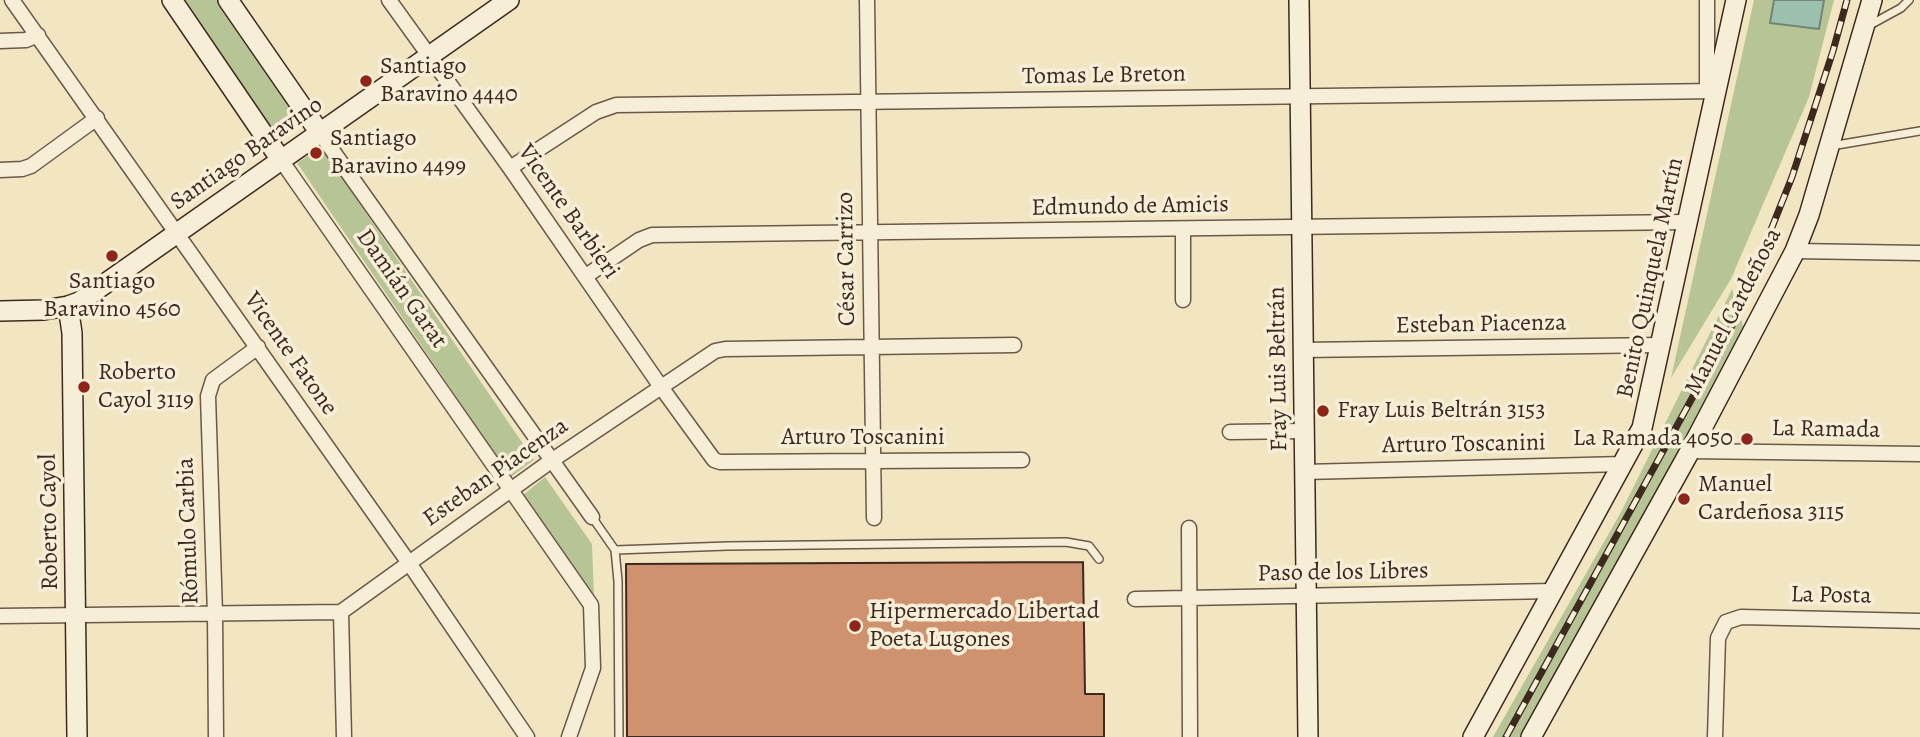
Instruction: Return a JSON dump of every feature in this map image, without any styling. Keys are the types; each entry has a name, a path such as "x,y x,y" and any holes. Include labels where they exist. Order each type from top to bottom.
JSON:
{"main road":[{"name":"Damián Garat","path":"172,0 281,160"},
{"name":"Damián Garat","path":"228,0 320,133"},
{"name":"Santiago Baravino","path":"0,311 44,310 68,306 88,296 509,0"},
{"name":"Fray Luis Beltrán","path":"1299,0 1308,737"},
{"name":"Benito Quinquela Martín","path":"1473,737 1642,428 1687,222 1712,90 1736,0"},
{"name":"Manuel Cardeñosa","path":"1531,737 1690,451 1795,251 1809,215 1872,0"},
{"name":"Roberto Cayol","path":"68,306 72,333 77,737"}],"street":[{"name":"Vicente Fatone","path":"12,0 258,347 527,737"},
{"name":"Vicente Barbieri","path":"389,0 510,168 708,453"},
{"name":"César Carrizo","path":"867,0 874,519"},
{"path":"1707,0 1712,90"},
{"path":"0,41 26,40 38,35"},
{"name":"Tomas Le Breton","path":"510,168 596,112 615,105 1712,90"},
{"path":"0,170 30,166 97,118"},
{"name":"Damián Garat","path":"320,133 592,517"},
{"name":"Damián Garat","path":"281,160 592,605 593,668 569,737"},
{"name":"Edmundo de Amicis","path":"586,276 645,236 1687,222"},
{"path":"1182,229 1183,300"},
{"path":"1795,251 1920,253"},
{"name":"Esteban Piacenza","path":"341,612 551,461 706,355 725,349 1014,345"},
{"name":"Esteban Piacenza","path":"1303,350 1661,345"},
{"name":"Rómulo Carbia","path":"216,737 208,396 213,380 258,347"},
{"path":"1230,432 1304,431"},
{"name":"La Ramada","path":"1690,451 1920,454"},
{"name":"Arturo Toscanini","path":"708,453 720,462 1022,460"},
{"name":"Arturo Toscanini","path":"1304,472 1624,464"},
{"path":"1189,528 1190,737"},
{"name":"Paso de los Libres","path":"1135,600 1553,592"},
{"path":"0,616 341,612 344,737"},
{"name":"La Posta","path":"1715,737 1718,638 1726,622 1741,617 1920,621"}],"lane":[{"path":"1864,28 1901,8 1909,0"},
{"path":"1830,146 1920,131"},
{"path":"592,517 615,550 618,581 619,737"},
{"path":"615,550 1066,542 1088,546 1099,559"}],"shaded area":[{"path":"184,0 219,0 304,124 280,140"},
{"path":"1754,0 1834,0 1809,97 1731,279 1671,378"},
{"path":"1774,0 1824,0 1819,29 1770,23"},
{"path":"321,147 534,460 511,477 297,163"},
{"path":"1732,289 1745,332 1522,737 1493,737 1621,512"},
{"path":"545,477 592,544 594,596 522,496"}],"building":[{"name":"Hipermercado Libertad Poeta Lugones","path":"1083,562 1085,694 1104,694 1104,737 627,737 626,564"}],"railway":[{"path":"1506,737 1735,320 1792,177 1847,0"}],"place":[{"name":"Santiago Baravino 4440","path":"366,81"},
{"name":"Santiago Baravino 4499","path":"316,153"},
{"name":"Santiago Baravino 4560","path":"112,256"},
{"name":"Roberto Cayol 3119","path":"84,387"},
{"name":"Fray Luis Beltrán 3153","path":"1323,411"},
{"name":"La Ramada 4050","path":"1747,439"},
{"name":"Manuel Cardeñosa 3115","path":"1684,499"},
{"name":"Hipermercado Libertad Poeta Lugones","path":"855,626"}]}
